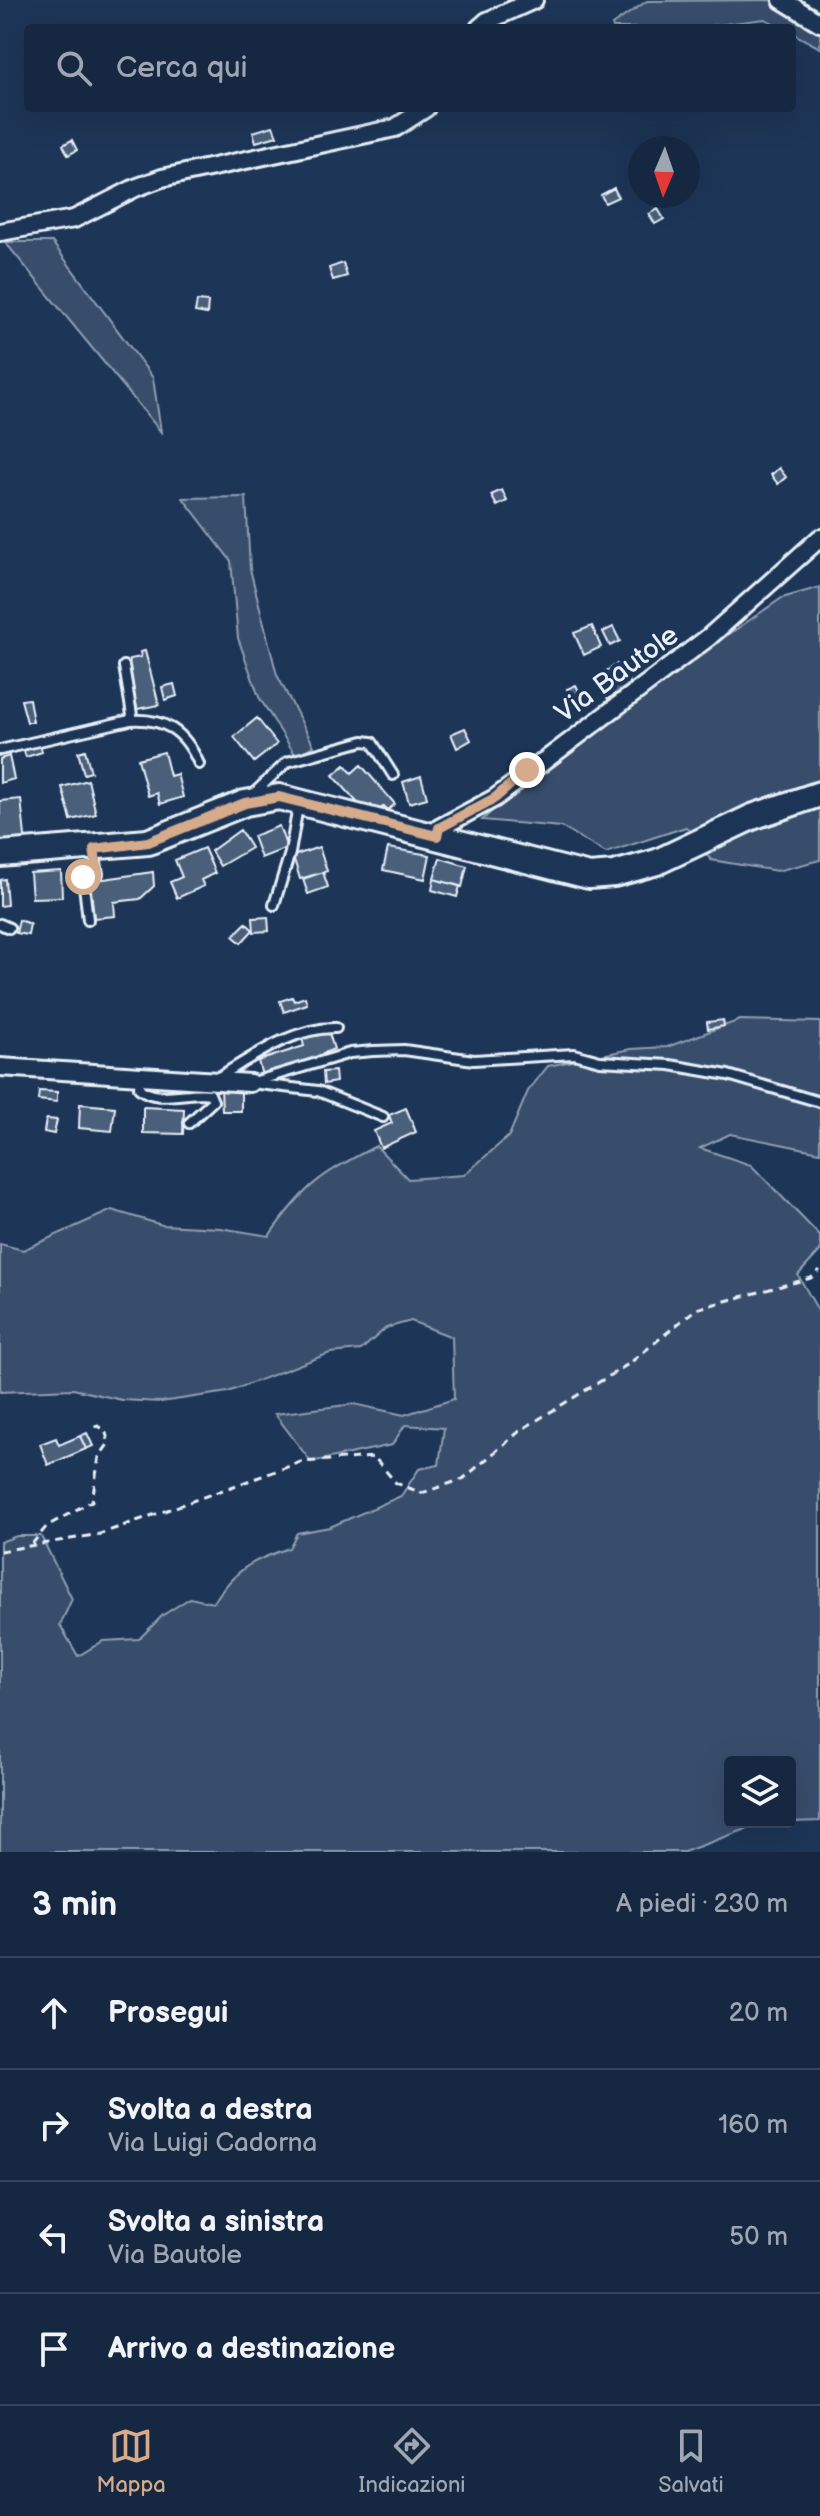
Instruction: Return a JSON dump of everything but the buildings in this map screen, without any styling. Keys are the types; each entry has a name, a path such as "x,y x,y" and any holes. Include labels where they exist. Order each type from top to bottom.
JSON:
{"street":[{"path":"484,24 534,0"},
{"path":"782,0 820,23"},
{"path":"0,232 74,219 162,178 395,128 420,112"},
{"name":"Via Bautole","path":"437,836 439,828 495,798 709,637 820,538"},
{"path":"0,854 94,849 148,842 245,803 279,797 437,836 564,872 602,875 657,862 752,817 820,794"},
{"path":"0,1067 250,1083"}],"lane":[{"path":"124,666 132,715 130,720"},
{"path":"0,750 130,720 162,722 179,731 199,764"},
{"path":"245,803 287,762 363,741 372,742 393,775"},
{"path":"274,905 290,853 298,802"},
{"path":"88,920 83,877 98,874 94,849"},
{"path":"0,924 9,928"},
{"path":"212,1080 277,1043 321,1027 336,1028"},
{"path":"250,1083 350,1053 404,1050 474,1060 574,1054 600,1061 670,1065 728,1075 820,1102"},
{"path":"140,1077 139,1088 143,1092 160,1096 210,1094 213,1101 189,1123"},
{"path":"250,1083 318,1091 383,1117"}],"path":[{"path":"0,1551 100,1534 301,1462 335,1457 374,1457 396,1483 422,1493 463,1479 521,1430 630,1363 696,1309 811,1278 820,1270"},
{"path":"31,1545 47,1526 92,1501 99,1457 109,1443 105,1430 98,1426 89,1429"}],"shaded area":[{"path":"787,0 820,27 820,48 796,35 796,24 775,24 765,19 725,24 613,24 647,1"},
{"path":"5,242 52,242 153,378 161,432"},
{"path":"246,497 250,569 277,675 314,746 296,756 259,697 238,638 231,561 183,498"},
{"path":"820,587 820,860 777,871 711,860 686,827 606,853 561,827 482,820 519,788 700,654 782,598"},
{"path":"740,1020 820,1022 820,1152 730,1134 700,1148 751,1165 820,1236 820,1251 798,1275 820,1314 820,1821 796,1822 796,1756 724,1756 724,1828 749,1828 684,1852 0,1852 0,1542 17,1536 41,1536 72,1599 60,1625 78,1656 103,1641 139,1639 163,1615 190,1598 213,1603 237,1574 264,1557 289,1548 297,1533 330,1527 401,1496 419,1469 439,1465 444,1428 405,1425 392,1445 311,1462 275,1414 354,1404 404,1415 454,1399 452,1337 411,1321 386,1328 361,1350 330,1353 228,1392 161,1402 122,1400 73,1389 0,1392 0,1244 23,1250 112,1210 162,1225 220,1228 269,1236 293,1204 315,1182 376,1146 408,1179 464,1175 509,1136 528,1091 548,1066 631,1049 667,1047"}],"route":[{"path":"83,877 98,874 94,849 148,842 245,803 279,797 437,836 439,828 495,798 527,770"}]}
